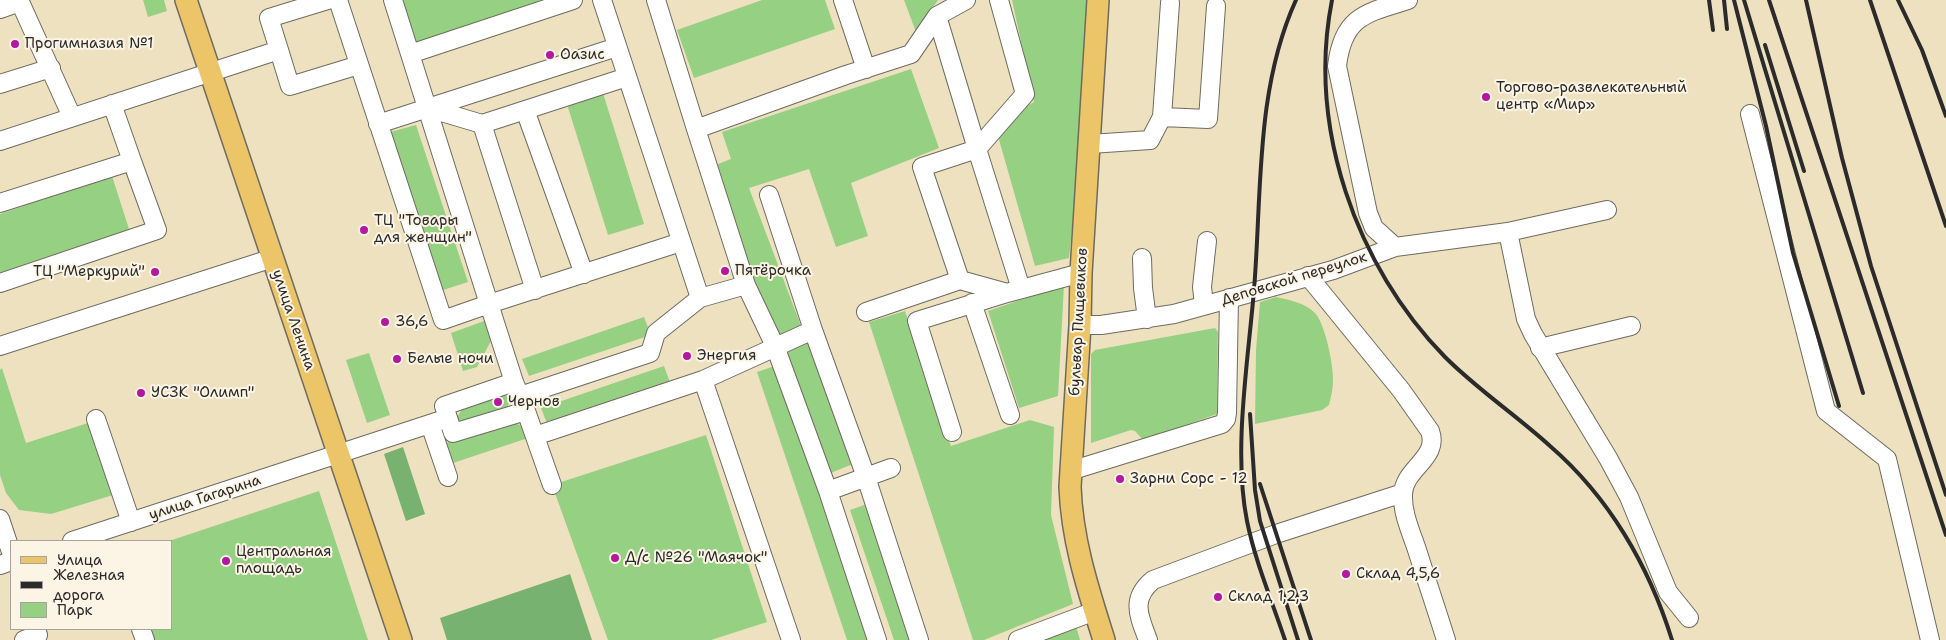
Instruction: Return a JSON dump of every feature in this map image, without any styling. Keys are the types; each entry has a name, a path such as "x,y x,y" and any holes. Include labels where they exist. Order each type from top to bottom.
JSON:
{"main road":[{"name":"улица Ленина","path":"186,0 401,640"},
{"name":"бульвар Пищевиков","path":"1098,0 1070,471 1071,510 1076,542 1104,640"}],"street":[{"path":"328,0 268,18 290,86 359,65"},
{"path":"338,0 443,320 681,242"},
{"path":"393,0 520,396 552,485"},
{"path":"410,54 573,0"},
{"path":"602,0 700,298"},
{"path":"656,0 746,284 775,346 828,491 877,640"},
{"path":"843,0 866,69"},
{"path":"696,129 846,75 911,54 937,16 966,0"},
{"path":"960,280 922,167 978,149 1025,94 999,0"},
{"path":"1395,248 1374,228 1368,213 1337,66 1340,45 1344,34 1351,25 1374,11 1408,0"},
{"path":"0,9 20,2 72,117"},
{"path":"1090,144 1150,140 1162,117 1170,3"},
{"path":"1162,117 1208,119 1216,6"},
{"path":"937,16 978,149 1014,291"},
{"path":"378,124 618,47"},
{"path":"0,141 279,50"},
{"path":"0,84 51,68"},
{"path":"428,108 482,124 627,77"},
{"path":"0,283 157,230 112,104"},
{"path":"525,110 584,274"},
{"path":"1750,114 1826,411 1887,459 1930,640"},
{"path":"482,124 535,290"},
{"path":"0,203 132,161"},
{"path":"769,194 813,330 866,477 919,640"},
{"name":"Деповской переулок","path":"1080,325 1101,325 1174,314 1351,264 1395,248 1508,232 1607,210"},
{"path":"1508,232 1526,318 1540,348 1616,471 1629,497 1668,592 1689,618"},
{"path":"1204,306 1202,287 1207,241"},
{"path":"0,346 273,258"},
{"path":"1142,258 1147,319"},
{"path":"952,432 917,322 972,303 1081,273"},
{"path":"1308,276 1401,390 1430,431 1432,438 1429,454 1410,474 1405,482 1403,493 1409,525 1446,640"},
{"path":"866,312 960,280 1014,291"},
{"path":"520,396 444,406 453,433 520,396 650,353 656,333 700,298 746,284"},
{"path":"1070,471 1222,424 1226,419 1227,413 1229,298"},
{"path":"972,303 1010,415"},
{"path":"1540,348 1631,326"},
{"path":"535,436 703,380 813,330"},
{"path":"703,380 786,639"},
{"path":"96,418 131,522"},
{"name":"улица Гагарина","path":"79,540 113,535 131,522 448,418"},
{"path":"430,424 448,477"},
{"path":"828,491 891,468"},
{"path":"1148,640 1138,611 1138,605 1141,592 1153,580 1276,534 1403,493"},
{"path":"0,520 10,549"},
{"path":"1018,640 1095,612"},
{"path":"24,640 38,635 36,630"}],"green space":[{"path":"143,0 164,0 167,11 148,17"},
{"path":"398,0 552,0 413,46"},
{"path":"762,0 825,0 835,29 694,78 677,30"},
{"path":"904,0 938,0 916,32"},
{"path":"1012,0 1088,0 1083,122 1069,258 1035,266 994,122 1034,102"},
{"path":"911,69 939,148 851,183 868,236 836,247 809,169 749,188 853,464 828,474 751,282 713,166 731,159 722,132"},
{"path":"602,90 644,224 608,235 566,101"},
{"path":"416,125 468,282 440,291 390,132"},
{"path":"112,176 130,232 0,276 0,214"},
{"path":"1064,285 1058,396 1019,408 988,311"},
{"path":"1276,297 1302,304 1319,318 1330,356 1333,384 1329,405 1322,410 1255,424 1256,350 1260,302"},
{"path":"905,311 951,446 1030,420 1054,427 1051,515 1073,604 984,640 973,640 869,322"},
{"path":"644,317 651,335 529,376 522,359"},
{"path":"487,320 492,339 477,367 463,371 451,333"},
{"path":"1215,328 1218,332 1217,414 1143,440 1135,431 1131,430 1091,443 1091,354 1095,350"},
{"path":"369,353 390,415 367,423 346,360"},
{"path":"778,365 872,640 847,640 757,372"},
{"path":"664,366 671,385 548,426 541,408"},
{"path":"2,368 26,443 88,423 113,495 51,514 19,510 6,493 0,475 0,370"},
{"path":"500,392 511,399 505,412 473,424 456,419 464,406"},
{"path":"511,422 523,426 528,438 453,463 446,443"},
{"path":"706,435 767,622 711,640 608,640 552,485"},
{"path":"403,447 425,514 406,521 384,454"},
{"path":"319,491 368,640 147,640 143,630 172,630 172,540"},
{"path":"870,503 914,640 894,640 850,510"},
{"path":"570,574 592,640 447,640 440,618"},
{"path":"1076,626 1080,640 1032,640"}],"railway":[{"path":"1285,640 1250,536 1243,494 1241,436 1267,106 1273,70 1283,34 1296,0"},
{"path":"1332,0 1326,48 1327,97 1333,145 1346,192 1364,238 1386,281 1414,321 1445,357 1550,446 1591,487 1625,534 1639,560 1652,586 1672,640"},
{"path":"1709,0 1713,30"},
{"path":"1724,0 1727,29"},
{"path":"1734,0 1766,126 1793,253 1839,406"},
{"path":"1744,0 1863,393"},
{"path":"1769,0 1946,535"},
{"path":"1806,0 1842,158 1871,266 1946,495"},
{"path":"1870,0 1946,226"},
{"path":"1898,0 1922,50 1946,116"},
{"path":"1765,45 1804,171"},
{"path":"1250,414 1255,490 1260,521 1298,640"},
{"path":"1260,484 1311,640"}],"place":[{"name":"Прогимназия №1","path":"15,44"},
{"name":"Оазис","path":"550,55"},
{"name":"Торгово-развлекательный центр «Мир»","path":"1486,97"},
{"name":"ТЦ \"Товары для женщин\"","path":"364,230"},
{"name":"Пятёрочка","path":"725,271"},
{"name":"ТЦ \"Меркурий\"","path":"155,272"},
{"name":"36,6","path":"385,322"},
{"name":"Энергия","path":"687,356"},
{"name":"Белые ночи","path":"397,359"},
{"name":"УСЗК \"Олимп\"","path":"141,393"},
{"name":"Чернов","path":"498,402"},
{"name":"Зарни Сорс - 12","path":"1120,479"},
{"name":"Д/с №26 \"Маячок\"","path":"615,558"},
{"name":"Центральная площадь","path":"226,561"},
{"name":"Склад 4,5,6","path":"1346,574"},
{"name":"Склад 1,2,3","path":"1218,597"}]}
